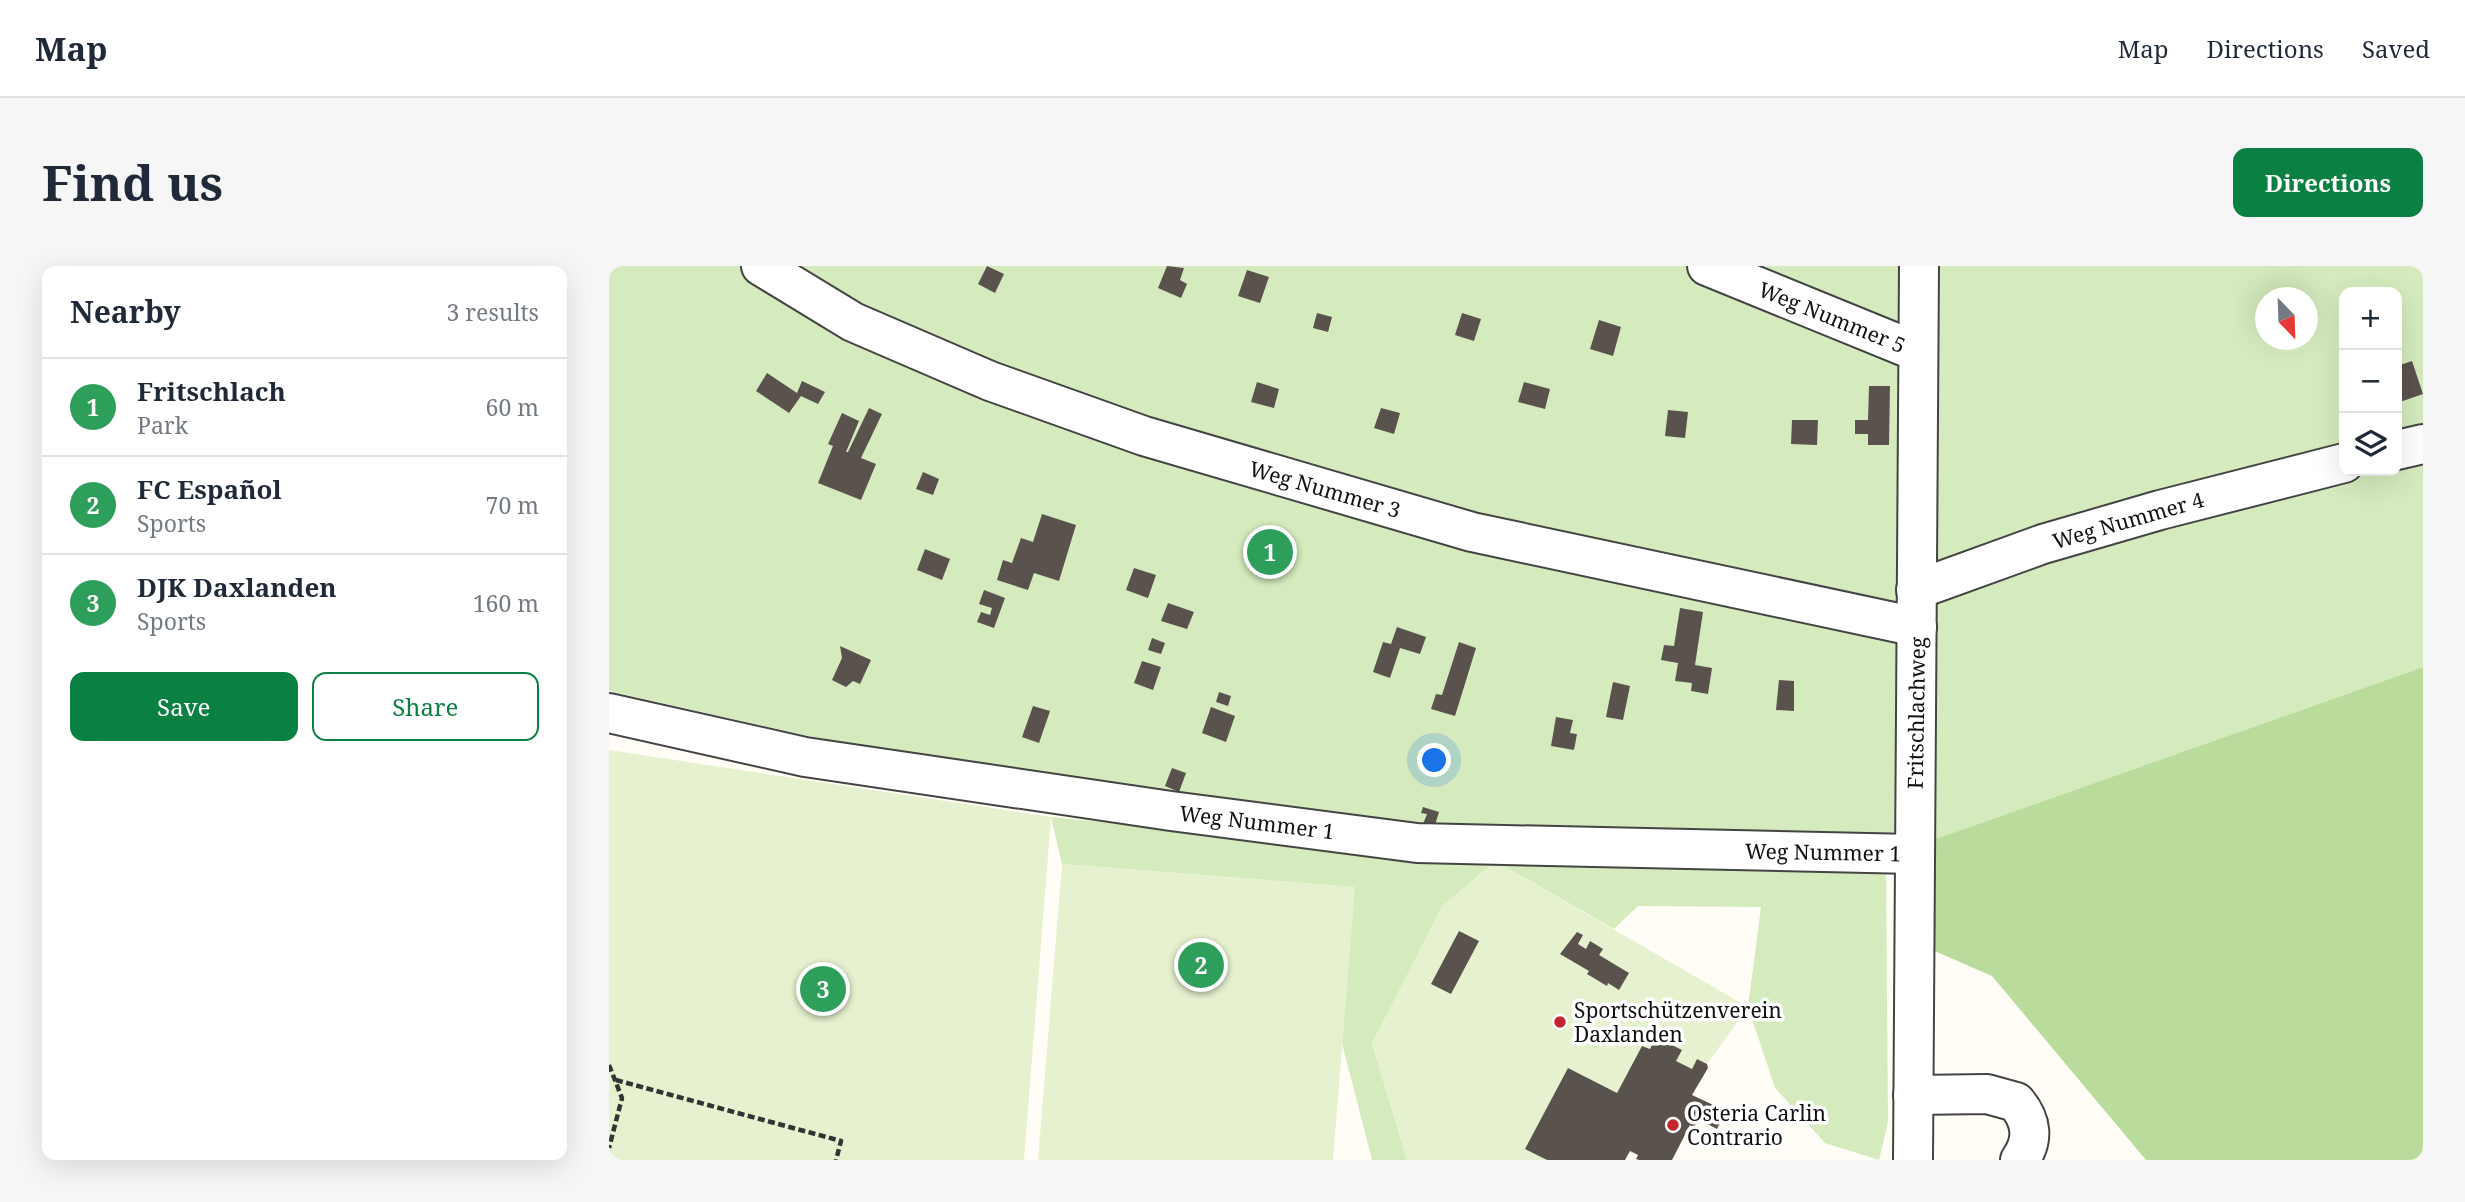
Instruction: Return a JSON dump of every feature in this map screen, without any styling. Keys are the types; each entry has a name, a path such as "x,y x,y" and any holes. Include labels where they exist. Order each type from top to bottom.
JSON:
{"street":[{"name":"Weg Nummer 3","path":"761,266 853,322 991,381 1144,436 1472,532 1667,576 1916,609"},
{"name":"Weg Nummer 5","path":"1707,266 1919,352"},
{"name":"Fritschlachweg","path":"1913,1160 1919,266"},
{"path":"2402,449 2423,444"},
{"name":"Weg Nummer 4","path":"1916,609 2069,536 2339,464"},
{"name":"Weg Nummer 1","path":"609,713 805,757 1171,811 1417,843 1913,854"},
{"path":"1913,1095 1987,1094 2016,1102 2029,1125 2028,1149 2020,1160"}],"path":[{"path":"609,1065 622,1098 609,1148"},
{"path":"616,1080 841,1141 836,1160"}],"green space":[{"path":"609,266 2423,266 2423,667 1912,848 1430,836 902,757 609,691"},
{"path":"2423,667 2423,1160 2146,1160 1992,976 1930,949 1922,844"},
{"path":"609,750 1051,817 1024,1160 609,1160"},
{"path":"1051,817 1495,861 1372,1043 1407,1160 1372,1160 1342,1043 1354,887 1062,864"},
{"path":"1495,861 1886,874 1888,1122 1879,1160 1825,1143 1775,1088 1748,1007 1761,907 1638,906 1614,929"},
{"name":"Sportschützenverein Daxlanden","path":"1495,861 1748,1007 1707,1064 1697,1059 1692,1069 1676,1061 1682,1050 1656,1037 1650,1049 1642,1046 1617,1093 1568,1068 1526,1149 1547,1160 1407,1160 1372,1043 1442,906"},
{"path":"1062,864 1355,887 1333,1160 1038,1160"}],"building":[{"path":"987,266 1004,274 995,293 978,284"},
{"path":"1167,266 1184,268 1180,280 1187,284 1181,298 1158,288"},
{"path":"1247,270 1269,277 1260,303 1238,296"},
{"path":"1317,313 1332,317 1328,332 1313,328"},
{"path":"1462,313 1481,319 1474,341 1455,335"},
{"path":"1599,320 1621,327 1613,356 1590,349"},
{"path":"2412,361 2423,394 2402,401 2402,364"},
{"path":"767,373 797,393 802,381 825,392 818,404 801,396 789,413 756,391"},
{"path":"1257,382 1279,389 1274,408 1251,402"},
{"path":"1524,382 1550,389 1545,409 1518,402"},
{"path":"1869,386 1890,386 1889,445 1868,445 1868,434 1855,434 1855,420 1868,420"},
{"path":"869,408 882,414 861,458 876,464 861,500 818,483 833,446 828,444 842,413 859,421 848,452"},
{"path":"1381,408 1400,413 1394,434 1374,428"},
{"path":"1668,410 1688,412 1685,438 1665,436"},
{"path":"1792,420 1818,420 1817,445 1791,444"},
{"path":"923,472 939,479 933,495 916,489"},
{"path":"1042,514 1076,525 1059,581 1034,573 1028,590 997,580 1003,560 1012,563 1021,538 1033,542"},
{"path":"925,549 950,559 942,580 917,570"},
{"path":"1134,568 1156,575 1148,598 1126,590"},
{"path":"984,590 1005,598 994,628 977,622 981,612 990,615 992,608 979,604"},
{"path":"1168,603 1194,612 1187,629 1161,621"},
{"path":"1680,608 1703,612 1695,665 1712,668 1708,694 1691,691 1692,683 1675,681 1678,663 1661,660 1664,645 1674,646"},
{"path":"1397,627 1426,637 1420,654 1400,648 1390,678 1373,672 1383,642 1391,644"},
{"path":"1152,638 1165,643 1161,654 1148,650"},
{"path":"1459,642 1476,648 1455,716 1431,709 1436,694 1442,695"},
{"path":"840,646 871,660 860,684 853,681 846,687 832,680 842,658"},
{"path":"1142,661 1161,667 1153,690 1134,683"},
{"path":"1779,680 1794,681 1794,711 1776,710"},
{"path":"1613,682 1630,686 1623,720 1606,717"},
{"path":"1219,692 1231,696 1228,706 1216,702"},
{"path":"1033,706 1050,711 1039,743 1022,737"},
{"path":"1211,707 1235,716 1226,742 1202,733"},
{"path":"1556,717 1573,720 1570,733 1577,734 1574,750 1551,746"},
{"path":"1172,768 1186,773 1179,792 1165,786"},
{"path":"1423,807 1439,812 1434,828 1423,824 1427,814 1421,813"},
{"path":"1459,931 1479,941 1451,994 1431,984"},
{"path":"1577,932 1583,935 1578,944 1586,949 1590,941 1603,949 1599,955 1629,973 1619,990 1587,974 1589,971 1560,954"},
{"path":"1656,1037 1682,1050 1676,1061 1692,1069 1697,1059 1707,1064 1708,1068 1692,1095 1726,1111 1717,1129 1698,1119 1694,1128 1690,1125 1672,1160 1639,1160 1636,1159 1638,1155 1630,1151 1625,1160 1547,1160 1525,1149 1568,1068 1617,1093 1642,1046 1650,1049"}],"place":[{"name":"Fritschlach","path":"1270,552"},
{"name":"FC Español","path":"1201,965"},
{"name":"DJK Daxlanden","path":"823,989"},
{"name":"Sportschützenverein Daxlanden","path":"1560,1022"},
{"name":"Osteria Carlin Contrario","path":"1673,1125"}]}
